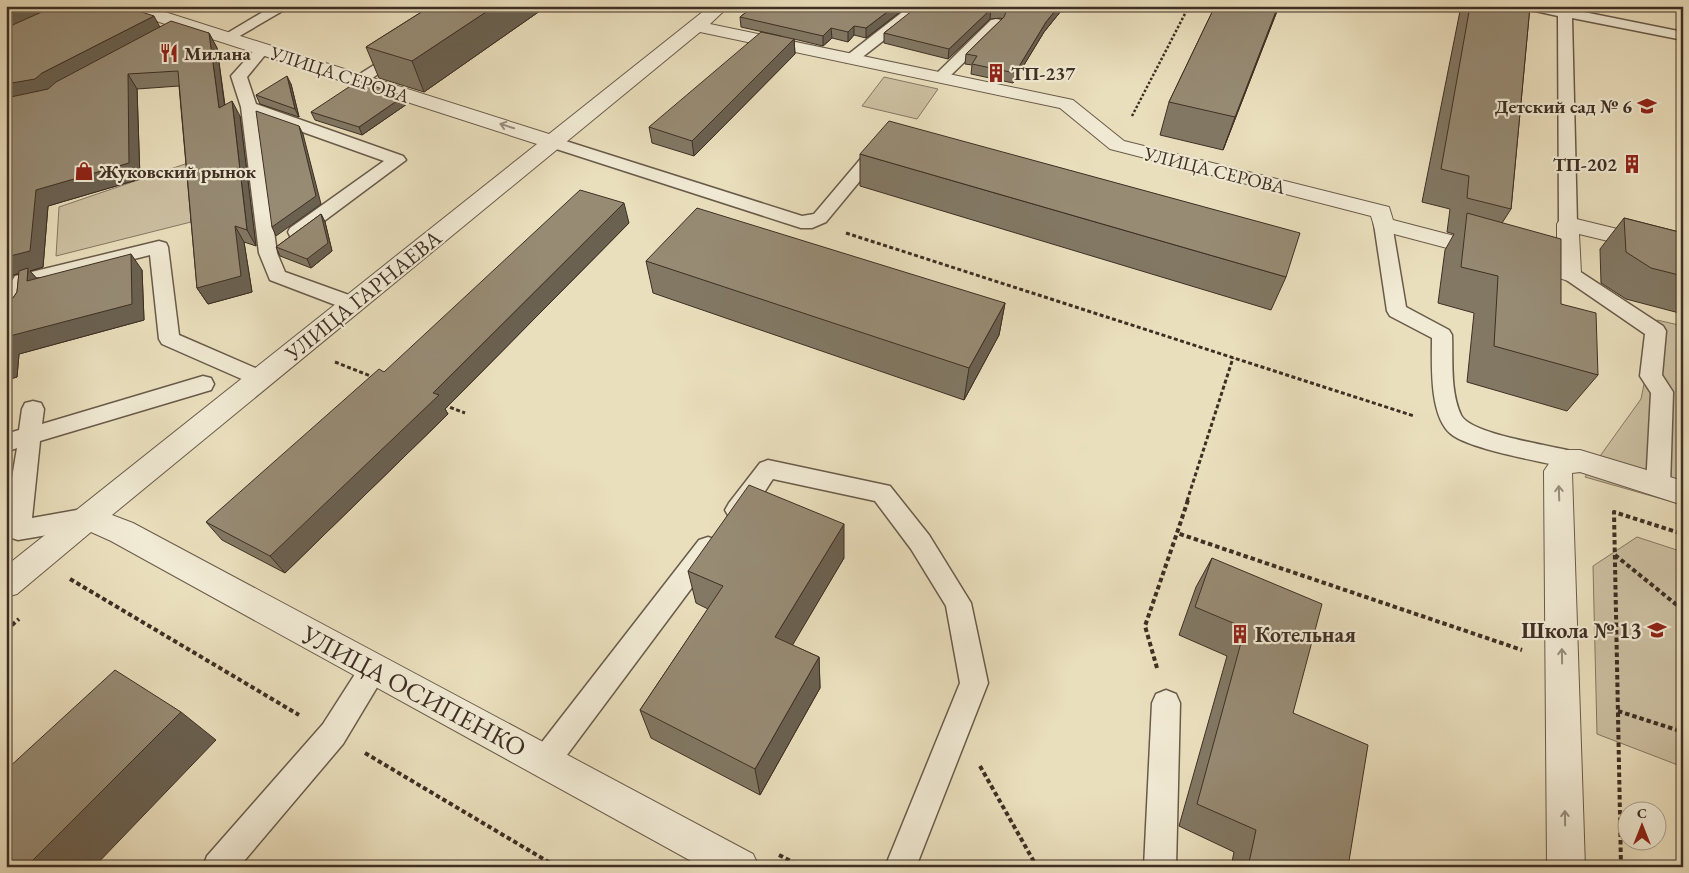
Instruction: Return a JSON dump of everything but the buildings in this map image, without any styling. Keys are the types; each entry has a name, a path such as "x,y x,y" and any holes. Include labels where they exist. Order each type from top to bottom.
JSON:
{"street":[{"name":"УЛИЦА СЕРОВА","path":"128,6 161,10 187,24 226,38 553,142"},
{"name":"УЛИЦА ГАРНАЕВА","path":"6,584 720,6"},
{"name":"УЛИЦА СЕРОВА","path":"696,26 1066,104 1117,144 1380,212 1383,224"},
{"path":"1383,224 1569,273 1568,224 1683,252"},
{"path":"1566,867 1558,471 1566,462 1580,462 1670,490"},
{"name":"УЛИЦА ОСИПЕНКО","path":"88,518 122,532 739,867"}],"lane":[{"path":"226,38 284,6"},
{"path":"1532,6 1683,36"},
{"path":"851,59 910,13"},
{"path":"1565,14 1568,224"},
{"path":"940,77 996,23"},
{"path":"170,34 187,24"},
{"path":"360,80 415,43"},
{"path":"263,49 238,76 249,107 268,253 277,276 353,304"},
{"path":"249,107 397,160 268,253"},
{"path":"553,142 801,222 812,222 820,218 877,148 894,148"},
{"path":"1383,224 1398,311 1442,335 1445,392 1449,412 1458,427 1468,433 1580,462"},
{"path":"6,312 19,308 22,281 159,247 169,339 260,378"},
{"path":"1569,273 1656,332 1651,376 1662,392 1670,490"},
{"path":"6,443 204,384"},
{"path":"33,409 30,436 12,527 88,518"},
{"path":"545,761 768,469 882,494 920,542 958,603 974,683 900,867"},
{"path":"218,867 333,734 374,669"},
{"path":"1160,867 1166,702"}],"path":[{"path":"643,6 670,12"},
{"path":"1117,144 1189,6"},
{"path":"812,222 1468,433"},
{"path":"1166,702 1146,626 1233,358"},
{"path":"327,359 382,380"},
{"path":"437,402 465,413"},
{"path":"1621,867 1614,512 1683,534"},
{"path":"1176,533 1562,664"},
{"path":"1614,555 1683,610"},
{"path":"1618,711 1683,732"},
{"path":"951,742 977,760 1037,867"}],"shaded area":[{"path":"884,77 938,89 917,119 862,106"},
{"path":"188,163 191,222 56,256 59,207"},
{"path":"1657,320 1683,326 1683,505 1585,477 1641,399"},
{"name":"Школа № 13","path":"1637,537 1683,552 1683,767 1597,734 1593,566"}],"place":[{"name":"Милана","path":"169,53"},
{"name":"ТП-237","path":"996,73"},
{"name":"Детский сад № 6","path":"1647,106"},
{"name":"ТП-202","path":"1632,164"},
{"name":"Жуковский рынок","path":"84,171"},
{"name":"Школа № 13","path":"1657,630"},
{"name":"Котельная","path":"1240,634"}]}
